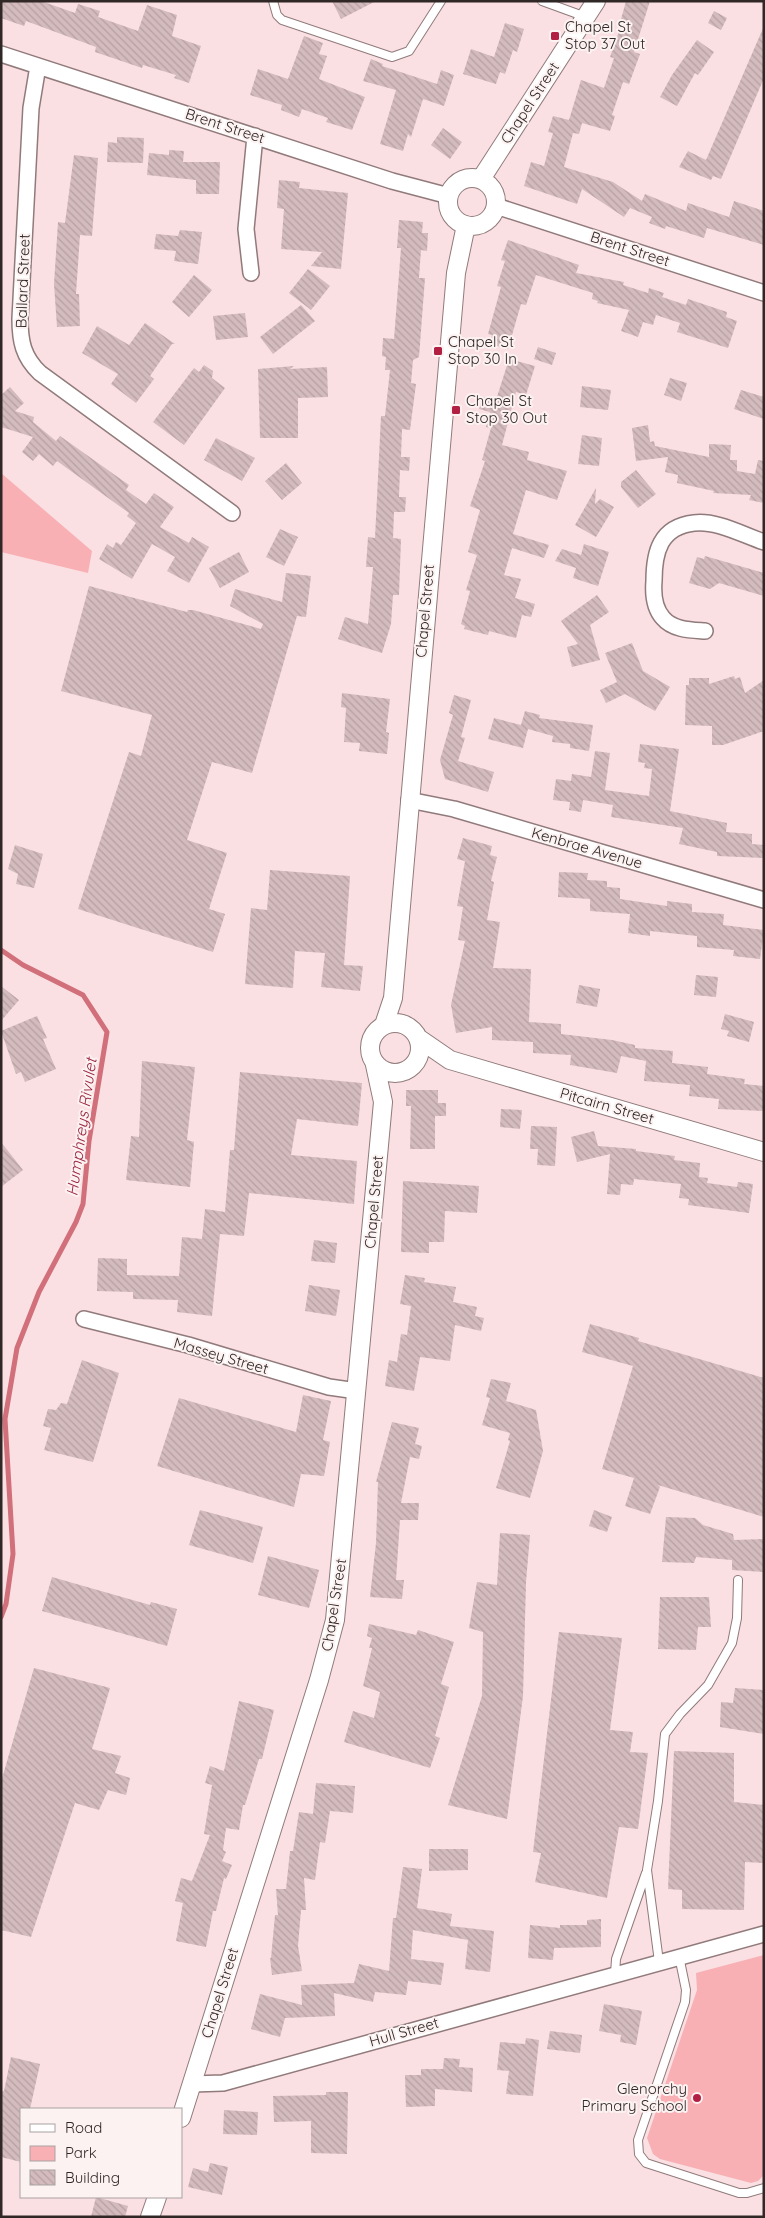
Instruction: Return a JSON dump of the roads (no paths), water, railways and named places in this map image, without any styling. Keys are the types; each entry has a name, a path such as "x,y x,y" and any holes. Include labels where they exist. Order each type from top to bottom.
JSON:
{"street":[{"name":"Chapel Street","path":"481,179 596,1"},
{"name":"Brent Street","path":"1,54 392,181 449,196"},
{"name":"Ballard Street","path":"38,66 31,108 20,319 22,345 26,356 40,372 232,513"},
{"path":"251,273 246,229 255,136"},
{"path":"473,177 481,179 492,187 497,200 496,206 488,220 481,224 466,225 454,217 448,203 449,196 458,182 473,177"},
{"name":"Brent Street","path":"496,206 764,293"},
{"name":"Chapel Street","path":"384,1025 393,998 456,273 466,225"},
{"path":"705,631 677,627 663,618 658,611 654,589 654,563 662,540 670,532 681,526 707,523 764,542"},
{"name":"Kenbrae Avenue","path":"409,800 454,809 764,900"},
{"path":"393,998 412,1032 419,1053 408,1069 389,1073 375,1065 371,1058 370,1042 378,1029 384,1025 400,1024 412,1032"},
{"name":"Pitcairn Street","path":"412,1032 450,1060 764,1152"},
{"name":"Pitcairn Street","path":"408,1069 450,1060"},
{"name":"Chapel Street","path":"182,2115 328,1649 339,1590 383,1102 375,1065"},
{"name":"Chapel Street","path":"383,1102 408,1069"},
{"name":"Massey Street","path":"84,1319 188,1345 330,1387 357,1391"},
{"name":"Hull Street","path":"192,2084 222,2083 764,1934"},
{"path":"150,2217 157,2198"}],"lane":[{"path":"273,1 277,15 282,20 392,57 409,51 440,1"},
{"path":"542,1 586,17"},
{"path":"615,1974 616,1959 647,1870 658,1802 665,1734 680,1714 708,1685 732,1643 737,1618 738,1580"},
{"path":"647,1870 659,1962"},
{"path":"679,1956 686,1990 685,2002 638,2140 639,2154 646,2164 739,2193 747,2193 764,2188"}],"waterway":[{"name":"Humphreys Rivulet","path":"1,950 23,965 83,995 107,1032 89,1141 83,1204 76,1222 39,1292 17,1348 5,1419 13,1554 6,1604 1,1617"}],"place":[{"name":"Chapel St Stop 37 Out","path":"555,36"},
{"name":"Chapel St Stop 30 In","path":"438,351"},
{"name":"Chapel St Stop 30 Out","path":"456,410"},
{"name":"Glenorchy Primary School","path":"697,2098"}]}
